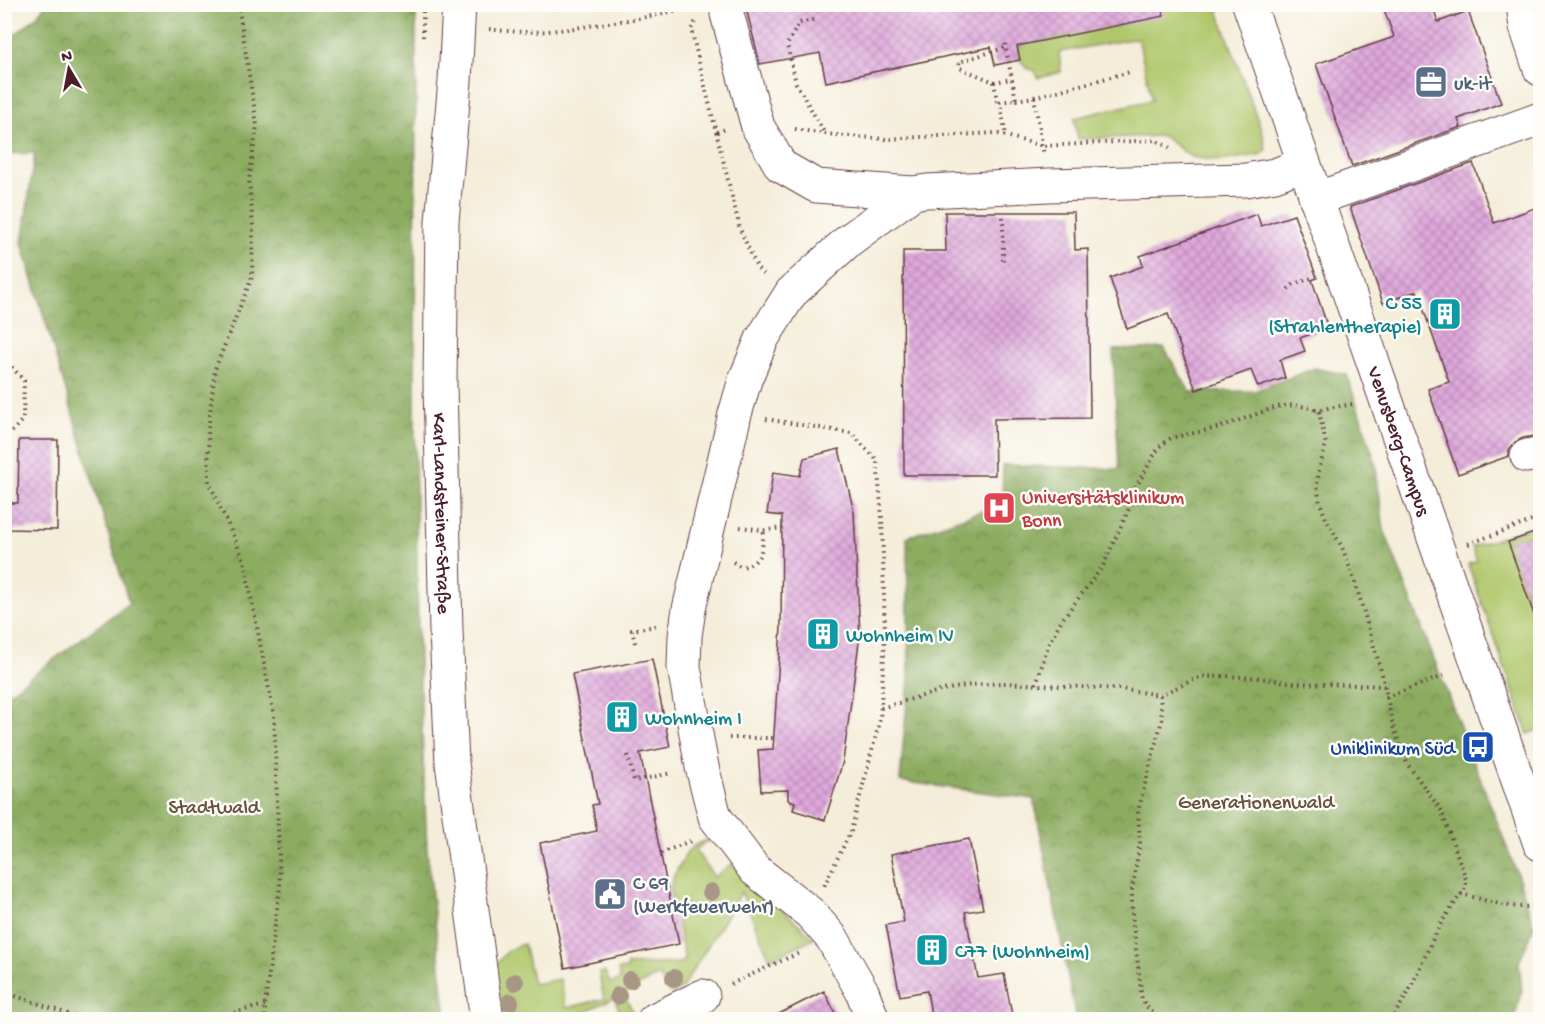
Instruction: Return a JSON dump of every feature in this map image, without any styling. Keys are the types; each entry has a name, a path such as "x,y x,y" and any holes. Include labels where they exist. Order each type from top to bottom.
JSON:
{"street":[{"name":"Venusberg-Campus","path":"1249,4 1540,844"},
{"path":"1523,4 1526,27 1540,69"},
{"name":"Karl-Landsteiner-Straße","path":"459,14 442,221 440,384 446,631 452,763 487,1020"},
{"path":"727,14 756,122 782,166 816,186 913,193 1049,185 1246,180 1275,175 1304,164"},
{"path":"1316,199 1540,119"},
{"path":"873,1020 862,991 832,938 810,913 755,870 715,817 702,767 684,667 685,636 689,609 735,414 745,380 762,339 791,293 849,241 913,193"},
{"path":"654,1020 703,996"}],"path":[{"path":"238,4 257,125 249,180 253,226 252,277 215,369 208,431 208,472 209,482 244,560 274,714 280,886 265,1020"},
{"path":"459,14 512,33 538,33 673,13 696,4"},
{"path":"813,20 800,23 787,45 796,83 825,134"},
{"path":"696,21 692,29 740,229 757,268 778,286 791,293"},
{"path":"1011,79 994,82 960,68 959,62 1005,46 1016,100"},
{"path":"1000,102 1034,97 1130,72"},
{"path":"994,82 1006,136"},
{"path":"1034,97 1049,185"},
{"path":"756,122 825,134 886,139 994,133 1043,146 1155,140 1174,150"},
{"path":"1002,187 1003,265"},
{"path":"1288,289 1293,284 1313,278 1318,280"},
{"path":"4,358 24,381 23,419 4,441"},
{"path":"1036,684 1053,636 1061,621 1103,566 1137,485 1159,447 1171,438 1221,427 1276,407 1293,405 1315,410 1364,402"},
{"path":"1315,410 1319,412 1322,420 1326,444 1317,486 1320,503 1342,547 1355,582 1393,726 1408,765 1441,810 1466,879 1466,887 1438,926 1408,993 1391,1020"},
{"path":"735,414 851,433 876,460 882,519 885,625 880,720 851,831 810,913"},
{"path":"1459,547 1540,518"},
{"path":"745,527 764,530 784,528"},
{"path":"729,556 733,562 742,567 753,564 758,558 764,530"},
{"path":"1386,697 1447,675"},
{"path":"881,708 943,690 971,685 1036,684 1120,689 1160,695 1200,677 1260,678 1293,683 1384,686"},
{"path":"1160,695 1162,720 1138,811 1140,842 1132,889 1132,915 1142,999 1150,1011 1161,1020"},
{"path":"741,737 776,738"},
{"path":"628,755 634,781 702,767"},
{"path":"1461,894 1507,904 1534,906"},
{"path":"703,996 832,938"},
{"path":"4,992 74,1016 145,1020"},
{"path":"205,1020 265,1005"}],"green space":[{"name":"Stadtwald","path":"45,5 416,5 415,438 418,636 427,850 446,1019 5,1019 5,696 129,603 22,243 35,153 5,154 5,43 36,17"},
{"path":"1179,5 1216,5 1263,135 1266,150 1262,154 1220,161 1191,157 1163,136 1078,139 1074,118 1152,100 1138,38 1059,52 1061,72 1038,78 1035,70 1028,69 1020,60 1017,48 1025,44 1123,24 1122,15"},
{"name":"Generationenwald","path":"1164,348 1190,392 1255,391 1315,368 1347,375 1375,461 1384,530 1518,876 1534,926 1519,963 1522,991 1514,1019 1076,1019 1034,799 900,781 909,678 907,537 1002,504 1003,465 1119,469 1113,350"},
{"path":"1540,524 1540,531 1509,542 1540,633 1540,729 1528,734 1468,564 1477,561 1472,547"},
{"path":"712,838 695,850 714,877 732,864 814,938 770,959 741,892 682,988 674,993 668,992 659,975 624,993 633,1013 623,1018 614,998 569,1019 503,1019 495,977 496,967 510,950 519,945 524,944 533,984 560,979 566,1008 604,999 599,973 605,972 610,983 620,980 618,970 627,969 627,965 685,961 670,889 674,875 688,851 695,845"}],"building":[{"path":"745,4 1162,4 1164,16 1017,46 1020,60 995,65 991,47 826,82 820,53 760,64"},
{"path":"1382,4 1432,4 1438,22 1468,11 1501,103 1458,119 1461,127 1352,166 1316,64 1394,37"},
{"name":"C 55 (Strahlentherapie)","path":"1473,163 1494,223 1540,206 1540,435 1515,442 1509,450 1509,456 1458,474 1428,389 1449,382 1417,291 1383,303 1350,207"},
{"path":"945,212 1074,212 1075,250 1088,249 1090,418 994,419 995,475 904,475 903,251 946,251"},
{"path":"1257,214 1261,226 1294,215 1317,278 1312,280 1328,328 1300,338 1305,351 1280,360 1285,378 1258,387 1251,370 1196,390 1168,314 1127,329 1110,278 1143,266 1140,256"},
{"path":"19,440 58,440 57,530 4,529 4,503 18,503"},
{"name":"Wohnheim IV","path":"839,449 854,512 860,635 843,761 825,820 793,810 795,802 788,800 788,790 761,791 758,750 773,749 781,627 782,516 767,514 773,472 800,476 804,458"},
{"path":"1540,531 1540,622 1537,623 1508,542"},
{"name":"C 69 (Werkfeuerwehr)","path":"652,659 670,747 640,753 679,944 565,968 540,843 597,831 592,805 598,804 572,674"},
{"name":"C77 (Wohnheim)","path":"969,839 983,909 965,912 978,978 1004,974 1013,1020 932,1020 927,991 900,996 886,925 904,922 891,854"},
{"path":"824,991 839,1020 767,1020"}],"place":[{"name":"uk-it","path":"1431,82"},
{"name":"C 55 (Strahlentherapie)","path":"1445,314"},
{"name":"Universitätsklinikum Bonn","path":"999,508"},
{"name":"Wohnheim IV","path":"823,634"},
{"name":"Wohnheim I","path":"622,717"},
{"name":"Uniklinikum Süd","path":"1478,747"},
{"name":"C 69 (Werkfeuerwehr)","path":"610,894"},
{"name":"C77 (Wohnheim)","path":"932,950"}]}
